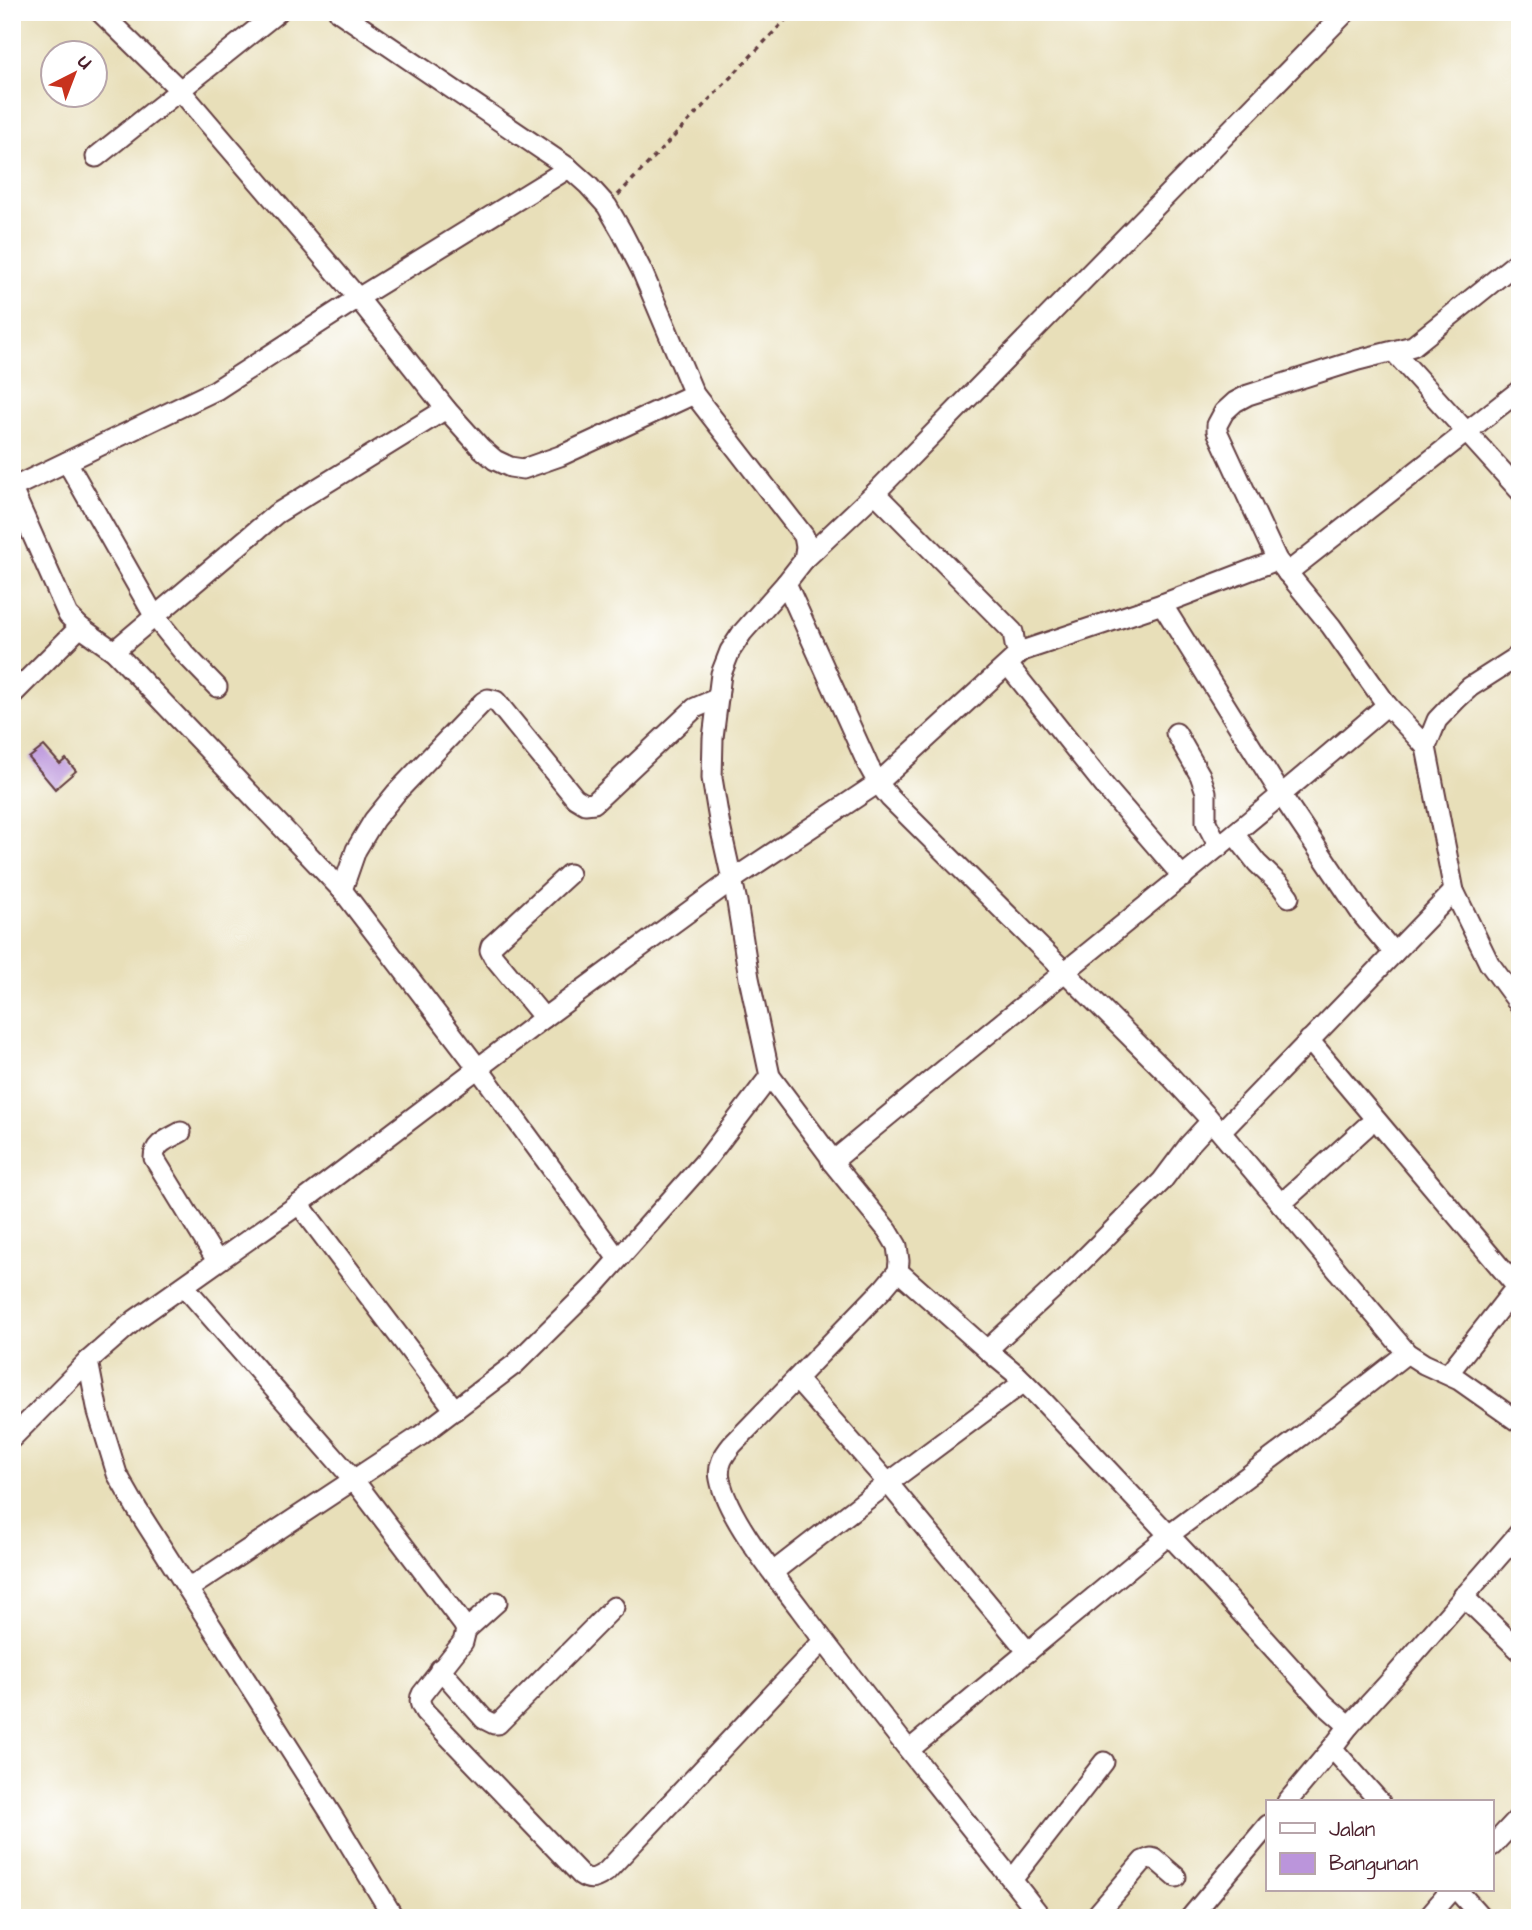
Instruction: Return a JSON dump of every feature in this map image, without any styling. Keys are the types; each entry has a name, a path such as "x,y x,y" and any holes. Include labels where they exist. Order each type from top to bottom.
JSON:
{"street":[{"path":"100,12 180,90 358,299 446,409 495,460 523,469 560,456 694,394"},
{"path":"96,157 278,12"},
{"path":"339,12 569,168 607,206 642,271 694,394 804,536 804,560"},
{"path":"1042,1918 773,1572 730,1508 722,1485 720,1464 732,1445 867,1307 898,1271 899,1261 897,1245 888,1231 832,1162 770,1076 748,978 733,880 712,778 711,757 721,674 730,651 750,623 804,560 875,493 1346,12"},
{"path":"569,168 216,390 12,489 68,615 80,627 114,650 342,890 478,1068 618,1259"},
{"path":"1520,260 1419,342 1394,352 1358,360 1248,395 1235,402 1221,416 1217,431 1282,567 1331,626 1387,705 1426,747 1454,891 1489,963 1520,1005"},
{"path":"1394,352 1520,491"},
{"path":"12,1438 88,1361 135,1320 299,1204 544,1018 733,880 878,783 1022,651 1282,567 1520,390"},
{"path":"114,650 276,514 446,409"},
{"path":"67,462 155,617 184,653 217,687"},
{"path":"875,493 1013,632 1016,645 1022,651"},
{"path":"804,536 818,541 826,540"},
{"path":"786,583 878,783 1171,1077 1216,1126 1407,1353 1448,1374 1520,1423"},
{"path":"1161,604 1282,796 1363,916 1394,953"},
{"path":"12,695 80,627"},
{"path":"1426,747 1437,720 1457,699 1470,687 1520,655"},
{"path":"1007,665 1107,789 1183,877"},
{"path":"342,890 356,850 374,820 396,793 488,699 496,701 576,798 585,804 594,803 695,708 718,698"},
{"path":"832,1162 1235,835 1387,705"},
{"path":"1176,733 1200,775 1206,792 1206,822 1219,847"},
{"path":"1235,835 1289,897"},
{"path":"544,1018 490,950 491,946 569,874"},
{"path":"987,1350 1068,1275 1162,1181 1189,1145 1216,1126 1309,1040 1454,891"},
{"path":"1309,1040 1518,1284 1448,1374"},
{"path":"188,1589 420,1436 514,1363 597,1283 706,1160 770,1076"},
{"path":"1281,1204 1366,1127"},
{"path":"181,1132 158,1146 154,1152 155,1158 216,1261"},
{"path":"299,1204 455,1410"},
{"path":"898,1271 1024,1382 1170,1535 1324,1704 1349,1726"},
{"path":"184,1286 352,1479 466,1630"},
{"path":"909,1750 1170,1535 1407,1353"},
{"path":"88,1361 98,1412 117,1474 394,1918"},
{"path":"797,1380 888,1483 1028,1652"},
{"path":"773,1572 1024,1382"},
{"path":"1289,1800 1349,1726 1520,1532"},
{"path":"1463,1596 1520,1651"},
{"path":"497,1602 466,1630 463,1642 420,1697 421,1705 581,1875 594,1880 606,1872 824,1641"},
{"path":"440,1669 484,1719 498,1724 614,1607"},
{"path":"1332,1748 1378,1800"},
{"path":"1012,1880 1104,1762"},
{"path":"1494,1844 1520,1816"},
{"path":"1190,1918 1266,1827"},
{"path":"1094,1918 1143,1861 1155,1859 1176,1877"},
{"path":"1427,1918 1449,1892"},
{"path":"1459,1892 1482,1918"}],"path":[{"path":"607,206 793,12"}],"building":[{"path":"44,746 60,764 66,759 76,771 55,789 29,758"}]}
